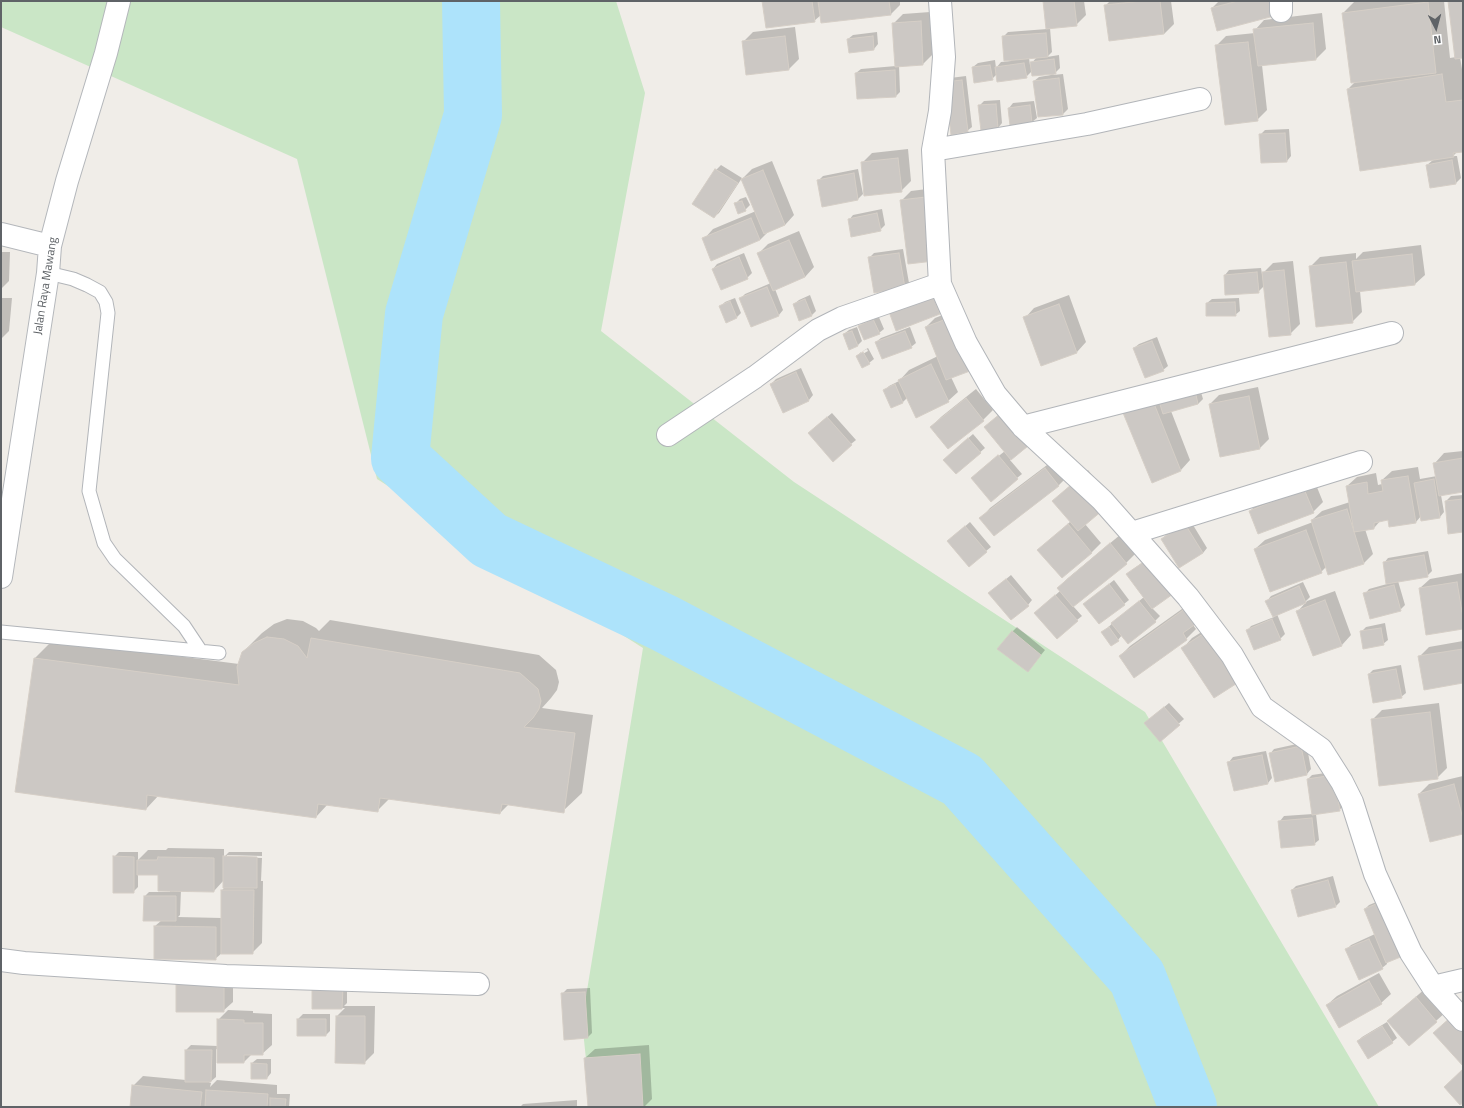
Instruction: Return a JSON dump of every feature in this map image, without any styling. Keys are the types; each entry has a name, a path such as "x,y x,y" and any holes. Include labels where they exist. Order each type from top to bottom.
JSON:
{"street":[{"name":"Jalan Raya Mawang","path":"1,577 48,273 50,246 67,181 106,54 119,1"},
{"path":"940,1 944,57 940,111 933,150 940,284 966,343 995,394 1023,427 1102,500 1188,597 1227,649 1262,707 1321,749 1342,782 1352,802 1375,874 1411,953 1433,987 1463,1020"},
{"path":"933,150 1087,124 1200,99"},
{"path":"1,234 50,246"},
{"path":"668,435 756,377 818,330 842,318 940,284"},
{"path":"1023,427 1392,333"},
{"path":"1132,533 1361,462"},
{"path":"1,960 24,963 226,976 478,984"},
{"path":"1433,987 1463,980"}],"lane":[{"path":"48,273 73,279 88,285 100,292 106,302 108,313 89,491 104,542 115,559 184,626 200,650"},
{"path":"1,632 220,653"}],"green space":[{"path":"1,1 616,1 645,93 601,331 794,482 1145,712 1379,1107 591,1107 582,1021 643,648 377,479 297,159 1,27"}],"building":[{"path":"762,1 812,1 815,22 766,28"},
{"path":"818,1 889,1 891,15 821,23"},
{"path":"1043,1 1074,1 1077,26 1046,29"},
{"path":"1143,1 1160,1 1164,34 1109,41 1104,5"},
{"path":"1238,1 1270,1 1274,16 1217,31 1211,8"},
{"path":"1448,1 1463,1 1463,58 1455,59"},
{"path":"1428,2 1436,73 1351,83 1342,13"},
{"path":"921,21 923,65 895,67 892,23"},
{"path":"1313,23 1316,60 1258,66 1253,29"},
{"path":"1046,33 1048,57 1004,61 1002,36"},
{"path":"785,36 789,70 746,75 742,41"},
{"path":"873,36 874,50 849,53 847,39"},
{"path":"1248,42 1258,121 1225,125 1215,45"},
{"path":"1054,59 1056,74 1032,76 1030,62"},
{"path":"1024,63 1027,78 997,82 995,67"},
{"path":"990,65 993,80 974,83 972,67"},
{"path":"895,70 896,97 857,99 855,73"},
{"path":"1442,74 1446,102 1463,100 1463,152 1453,153 1454,157 1360,171 1347,89"},
{"path":"1059,78 1063,115 1038,117 1033,81"},
{"path":"962,80 968,132 951,135 945,82"},
{"path":"996,104 998,129 981,131 978,105"},
{"path":"1030,105 1032,123 1010,126 1008,108"},
{"path":"1285,133 1287,162 1261,163 1259,134"},
{"path":"898,158 902,192 864,196 861,162"},
{"path":"1452,160 1456,184 1430,188 1426,165"},
{"path":"715,169 738,183 714,218 692,204"},
{"path":"763,170 785,225 764,234 741,179"},
{"path":"854,173 858,200 822,207 817,180"},
{"path":"926,197 934,261 908,264 900,200"},
{"path":"742,201 746,211 738,214 734,203"},
{"path":"877,213 881,231 851,237 848,219"},
{"path":"751,218 760,240 711,261 702,238"},
{"path":"789,240 805,277 773,291 757,253"},
{"path":"899,253 905,288 874,293 868,257"},
{"path":"1412,254 1415,285 1356,292 1352,261"},
{"path":"739,257 748,279 721,290 712,269"},
{"path":"1346,262 1353,323 1316,327 1309,266"},
{"path":"1284,270 1291,335 1269,337 1262,272"},
{"path":"1257,272 1259,293 1225,295 1224,275"},
{"path":"767,287 779,316 751,327 739,298"},
{"path":"932,293 940,314 896,331 888,309"},
{"path":"805,299 812,316 799,321 793,304"},
{"path":"730,301 737,318 726,323 719,306"},
{"path":"1235,302 1236,316 1206,316 1206,303"},
{"path":"1059,304 1077,353 1041,366 1023,317"},
{"path":"949,318 970,371 946,380 925,327"},
{"path":"873,319 880,334 864,340 858,326"},
{"path":"852,331 858,346 849,350 843,334"},
{"path":"905,331 912,348 882,359 875,342"},
{"path":"1152,341 1164,371 1145,378 1133,348"},
{"path":"863,352 870,364 862,368 856,356"},
{"path":"931,364 949,402 916,418 898,380"},
{"path":"796,372 809,401 783,413 770,384"},
{"path":"895,384 903,403 891,408 883,390"},
{"path":"1194,386 1198,404 1163,414 1157,395"},
{"path":"1151,396 1181,471 1152,483 1121,408"},
{"path":"1249,396 1260,449 1220,457 1209,404"},
{"path":"966,398 984,421 948,449 930,427"},
{"path":"1001,413 1028,446 1011,460 984,427"},
{"path":"827,417 852,445 833,462 808,433"},
{"path":"968,438 981,453 956,474 943,460"},
{"path":"998,455 1018,479 991,502 971,478"},
{"path":"1463,458 1463,492 1439,496 1433,463"},
{"path":"1045,468 1059,486 994,536 979,518"},
{"path":"1408,476 1416,523 1389,527 1388,520 1374,523 1374,529 1354,532 1346,486 1367,482 1368,494 1383,491 1381,480"},
{"path":"1078,479 1103,510 1078,531 1052,501"},
{"path":"1434,479 1440,518 1421,521 1414,483"},
{"path":"1304,489 1314,513 1258,534 1249,511"},
{"path":"1463,499 1463,532 1448,534 1445,501"},
{"path":"1347,509 1364,564 1328,575 1311,520"},
{"path":"1068,524 1092,553 1062,578 1037,550"},
{"path":"1185,524 1203,553 1179,568 1161,539"},
{"path":"965,526 987,552 969,567 947,541"},
{"path":"1306,530 1322,573 1270,592 1254,549"},
{"path":"1110,543 1127,564 1073,607 1057,588"},
{"path":"1424,555 1428,577 1386,584 1383,562"},
{"path":"1148,559 1173,594 1152,609 1126,574"},
{"path":"1006,579 1029,606 1011,620 988,593"},
{"path":"1457,582 1463,618 1463,629 1426,635 1419,588"},
{"path":"1109,584 1125,605 1099,624 1083,604"},
{"path":"1394,585 1401,611 1370,619 1363,593"},
{"path":"1299,586 1306,603 1273,617 1265,601"},
{"path":"1055,595 1078,621 1057,639 1034,613"},
{"path":"1325,600 1342,646 1313,656 1296,611"},
{"path":"1139,601 1156,622 1128,644 1111,623"},
{"path":"1186,608 1197,623 1183,633 1187,640 1134,678 1119,656"},
{"path":"1272,619 1281,640 1254,650 1246,630"},
{"path":"1109,627 1119,641 1111,646 1101,632"},
{"path":"1381,628 1384,645 1363,649 1360,631"},
{"path":"1012,631 1041,655 1028,672 997,649"},
{"path":"1206,632 1239,682 1214,698 1181,648"},
{"path":"267,637 284,639 298,646 307,658 311,638 520,673 538,689 541,701 539,709 524,727 575,733 564,813 502,804 500,814 380,798 378,812 318,804 316,818 147,795 146,810 15,792 34,658 239,685 237,667 242,652 254,643"},
{"path":"1463,649 1463,683 1424,690 1418,656"},
{"path":"1396,669 1402,698 1373,703 1368,674"},
{"path":"1164,707 1180,725 1160,742 1144,723"},
{"path":"1430,712 1438,779 1379,786 1371,719"},
{"path":"1301,746 1307,775 1275,782 1269,753"},
{"path":"1262,755 1268,784 1234,791 1227,762"},
{"path":"1334,775 1340,811 1312,815 1307,779"},
{"path":"1454,784 1463,819 1463,834 1430,842 1418,794"},
{"path":"1312,818 1315,845 1281,848 1278,821"},
{"path":"113,856 134,857 134,893 113,893"},
{"path":"223,856 257,857 257,888 223,888"},
{"path":"158,857 214,858 214,892 158,891 158,875 137,875 137,860 157,860"},
{"path":"1328,880 1336,907 1298,917 1291,890"},
{"path":"221,890 254,890 253,954 221,954"},
{"path":"144,896 176,896 176,921 143,921"},
{"path":"1381,902 1403,956 1386,963 1364,909"},
{"path":"154,926 216,927 216,960 154,959"},
{"path":"1369,939 1383,969 1359,980 1345,949"},
{"path":"1369,981 1382,1004 1339,1028 1326,1005"},
{"path":"176,984 224,984 224,1012 176,1012"},
{"path":"312,987 343,987 342,1009 312,1009"},
{"path":"585,992 588,1038 564,1040 561,993"},
{"path":"1416,997 1437,1022 1409,1046 1387,1021"},
{"path":"336,1016 365,1016 365,1064 335,1063"},
{"path":"1452,1016 1463,1028 1463,1066 1433,1033"},
{"path":"217,1019 244,1020 244,1023 263,1023 263,1055 244,1055 244,1063 217,1063"},
{"path":"297,1019 326,1019 326,1036 297,1036"},
{"path":"1382,1026 1393,1043 1368,1059 1357,1041"},
{"path":"185,1050 212,1050 211,1082 185,1082"},
{"path":"640,1054 643,1107 588,1107 584,1058"},
{"path":"251,1063 267,1064 267,1079 251,1079"},
{"path":"1463,1069 1463,1103 1460,1105 1444,1087"},
{"path":"132,1085 202,1092 200,1107 130,1107"},
{"path":"206,1090 268,1094 267,1107 205,1107"},
{"path":"270,1098 286,1099 285,1107 270,1107"}],"waterway":[{"path":"471,1 473,115 414,314 400,458 489,540 664,623 962,780 1137,977 1188,1107"}]}
